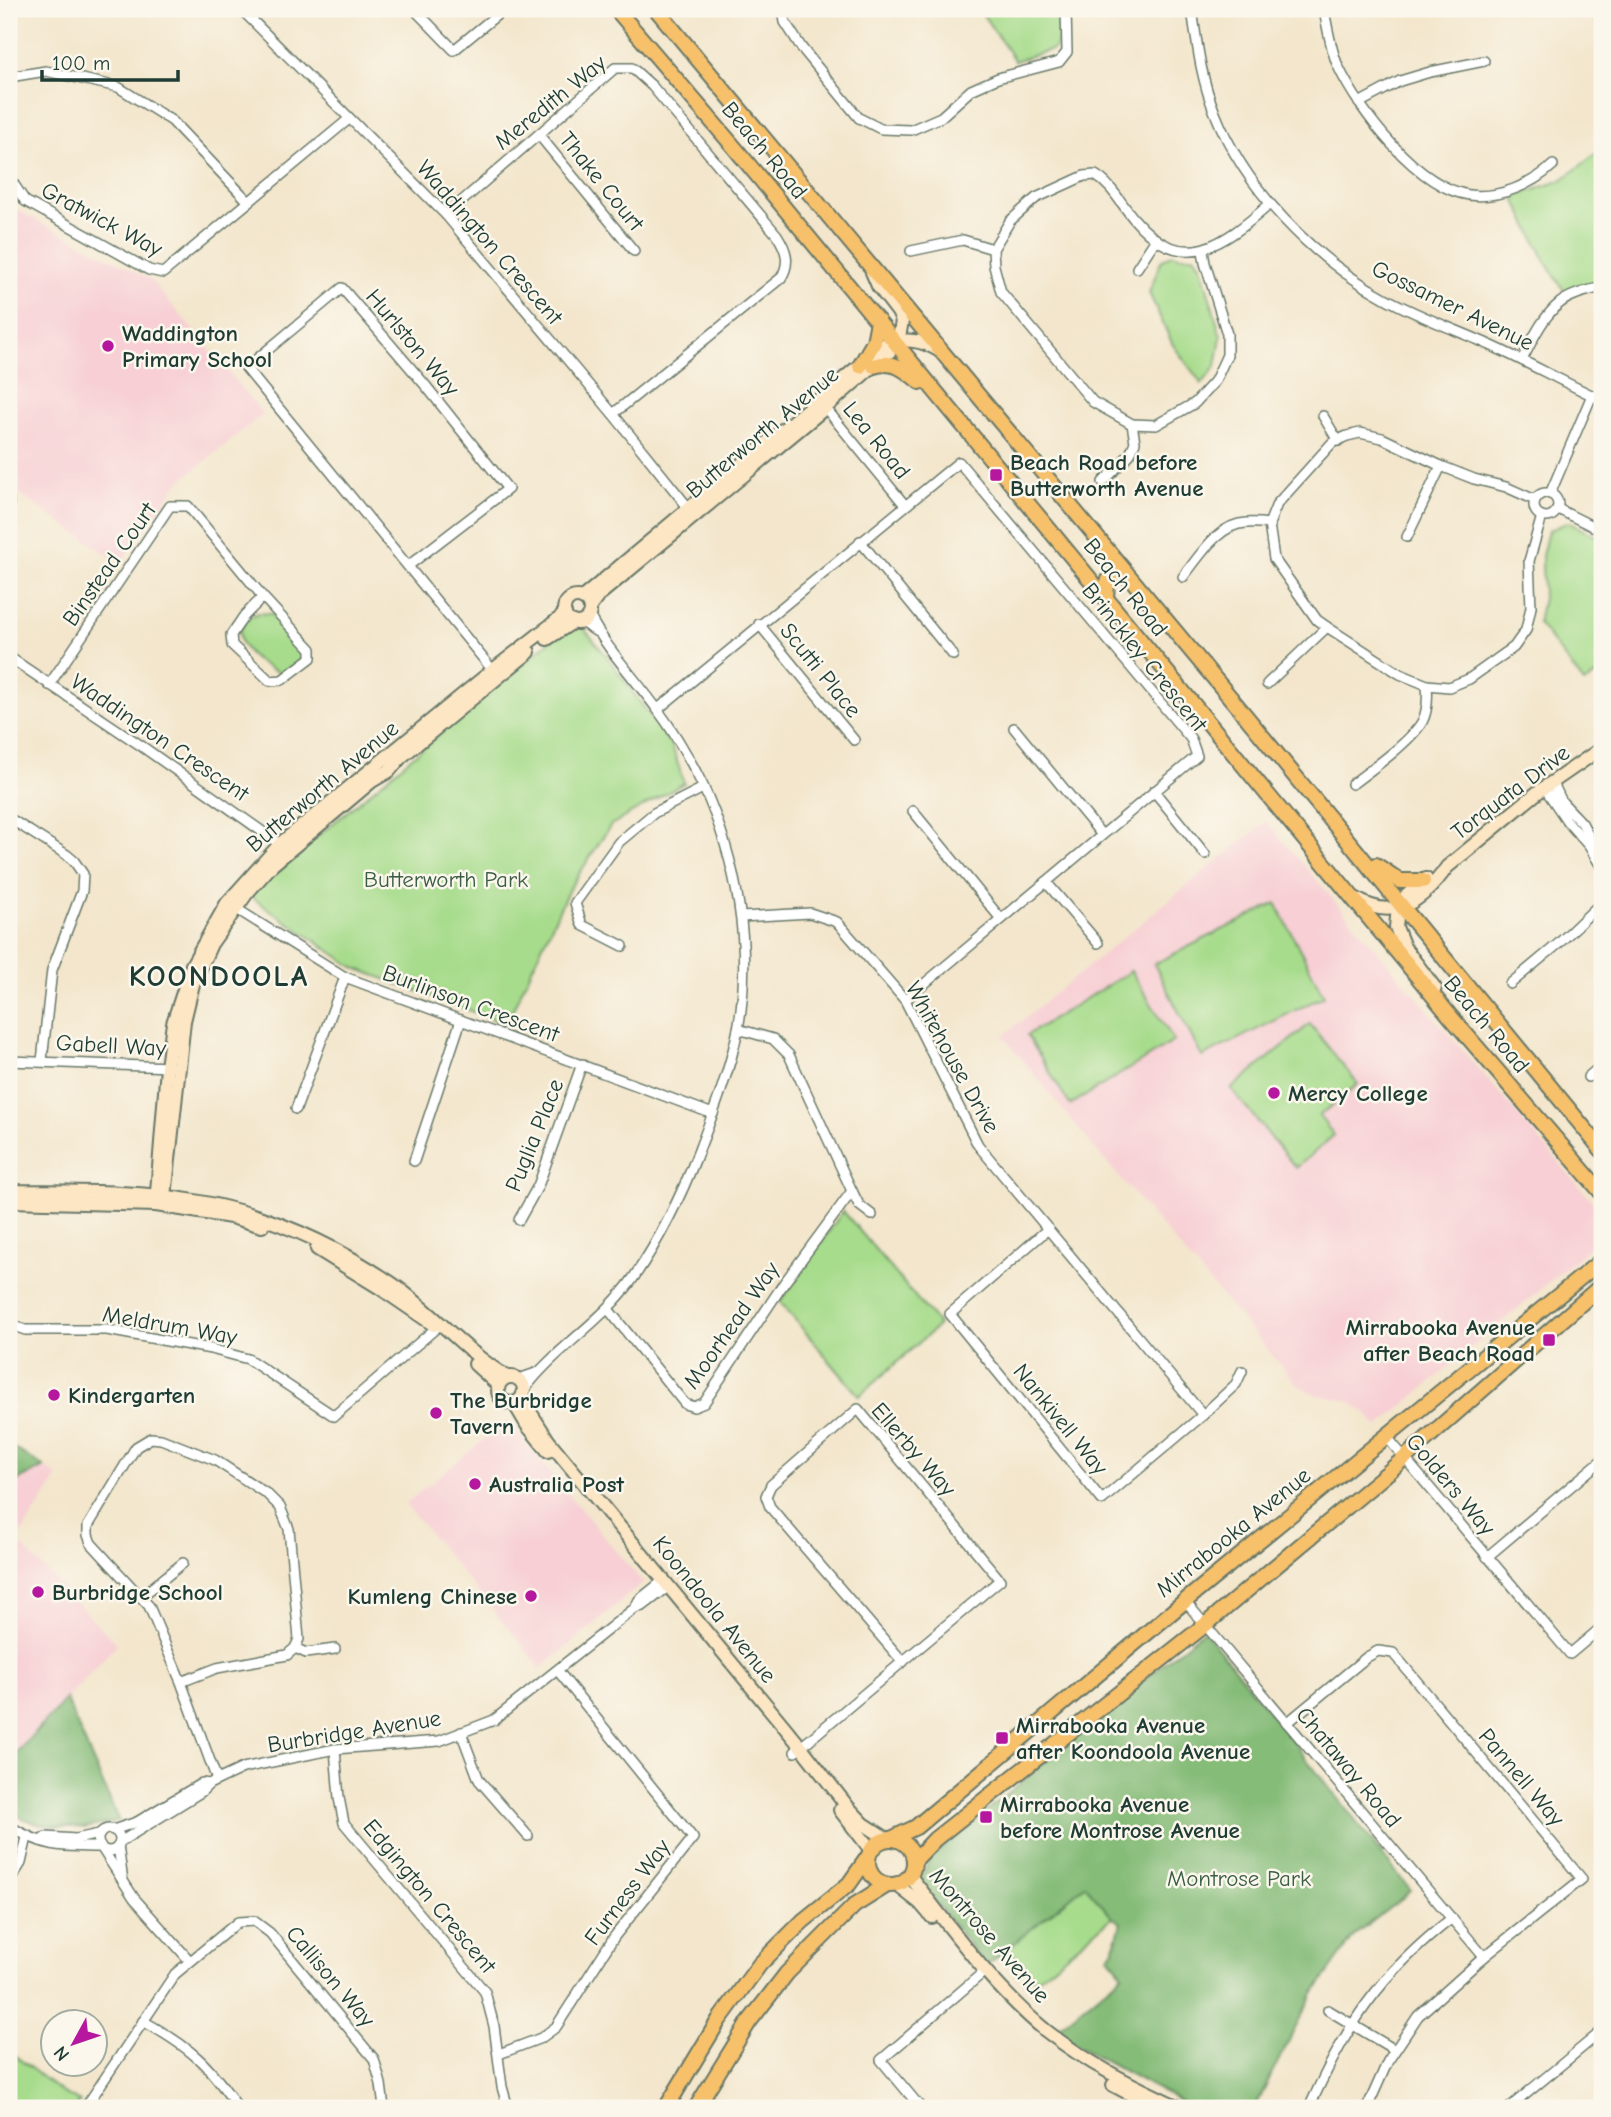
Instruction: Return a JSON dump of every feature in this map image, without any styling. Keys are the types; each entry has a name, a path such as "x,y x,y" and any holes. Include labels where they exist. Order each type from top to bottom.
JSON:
{"main road":[{"name":"Beach Road","path":"616,9 734,147 1549,1134 1602,1193"},
{"name":"Beach Road","path":"656,9 1600,1146"},
{"path":"878,321 867,366 890,363 906,371 938,396"},
{"path":"1106,599 1107,581 1118,574 1128,576"},
{"path":"1342,833 1393,878 1405,883 1423,881"},
{"path":"1525,1322 1558,1288 1602,1252"},
{"name":"Mirrabooka Avenue","path":"666,2108 719,2020 760,1964 803,1921 849,1884 875,1844 916,1826 1185,1601 1602,1260"},
{"path":"696,2108 749,2022 787,1973 855,1905 892,1885 912,1868 935,1839 1205,1625 1405,1458 1602,1285"},
{"path":"890,1838 900,1840 910,1848 912,1868"},
{"path":"869,1853 867,1864 874,1878 892,1885"}],"street":[{"name":"Waddington Crescent","path":"242,9 446,215 613,414 691,512"},
{"path":"414,9 454,50 505,9"},
{"path":"783,9 785,22 801,47 859,118 881,129 911,130 941,117 971,90 999,78 1059,62 1068,52 1066,9"},
{"name":"Gossamer Avenue","path":"1192,9 1200,65 1215,113 1238,157 1270,204 1292,228 1334,264 1384,298 1522,360 1602,400"},
{"path":"1324,9 1337,65 1359,103 1404,159 1443,186 1471,195 1503,192 1543,175 1553,165"},
{"path":"1600,9 1602,15"},
{"path":"1359,103 1401,81 1484,61"},
{"name":"Meredith Way","path":"446,215 615,68 632,68 652,86 777,235 787,255 787,264 781,278 613,414"},
{"path":"9,77 46,71 117,87 172,121 248,201"},
{"name":"Gratwick Way","path":"9,177 25,201 149,270 163,273 349,118"},
{"name":"Thake Court","path":"539,135 635,251"},
{"path":"1203,250 1227,334 1227,355 1215,381 1195,403 1156,425 1132,424 1093,402 1001,292 993,249 1010,221 1036,198 1084,176 1095,175 1104,180 1135,221 1156,239 1157,243 1176,249 1203,250 1240,231 1270,204"},
{"path":"1137,268 1156,239"},
{"path":"911,250 963,240 993,249"},
{"path":"869,265 878,286 902,321 894,342"},
{"path":"1522,360 1543,323 1559,303 1602,287"},
{"name":"Hurlston Way","path":"408,566 508,489 426,386 342,288 246,368 408,566 496,673"},
{"path":"894,342 914,340 929,344 941,352"},
{"name":"Butterworth Avenue","path":"160,1201 173,1067 193,984 232,906 258,880 284,847 372,781 390,771 401,757 496,673 580,613 691,512 867,366 889,352 894,342"},
{"path":"1550,494 1592,395"},
{"name":"Lea Road","path":"822,404 904,504"},
{"path":"1323,416 1338,441"},
{"path":"1102,482 1130,454 1135,442 1132,424"},
{"path":"1535,500 1506,487 1474,479 1441,466 1382,438 1360,433 1332,443 1277,504 1269,524 1274,559 1317,620 1400,674 1427,685 1448,687 1469,679 1514,647 1526,630 1531,607 1529,561 1542,516"},
{"name":"Brinckley Crescent","path":"658,709 958,462 1191,739 1197,756 905,1000"},
{"path":"1408,537 1441,466"},
{"path":"1550,494 1555,497 1558,509 1554,515 1546,518 1538,515 1534,507 1535,500 1550,494"},
{"path":"9,498 9,505"},
{"name":"Binstead Court","path":"49,685 170,506 188,506 263,597 311,649 311,658 282,680 270,681 232,645 231,635 244,616 263,597"},
{"path":"1558,509 1602,531"},
{"path":"1183,578 1226,528 1244,523 1269,524"},
{"path":"860,541 953,655"},
{"path":"514,1388 538,1372 608,1309 634,1278 668,1221 713,1114 738,1029 743,958 741,917 726,845 704,788 683,748 658,709 580,613"},
{"name":"Scutti Place","path":"759,624 854,740"},
{"path":"1268,684 1327,627"},
{"name":"Waddington Crescent","path":"9,657 284,847"},
{"path":"1352,784 1374,768 1422,722 1428,702 1427,685"},
{"path":"1014,728 1102,835"},
{"name":"Torquata Drive","path":"1447,867 1434,872 1423,881 1405,897 1403,906 1411,904 1447,867 1548,784 1601,750"},
{"path":"1548,784 1582,823 1602,860"},
{"path":"1548,784 1567,821 1589,846 1602,869"},
{"path":"623,946 582,925 575,903 619,842 654,813 704,788"},
{"path":"1154,792 1205,854"},
{"path":"913,811 1001,919"},
{"name":"Gabell Way","path":"9,818 67,855 83,874 82,891 52,970 41,1061"},
{"path":"1046,882 1098,943"},
{"path":"1351,895 1371,908 1390,910 1403,906"},
{"path":"1510,984 1601,905"},
{"name":"Burlinson Crescent","path":"232,906 345,976 713,1114"},
{"path":"1403,906 1397,918 1399,936 1404,947 1439,993 1446,1010"},
{"name":"Whitehouse Drive","path":"741,917 810,913 837,922 905,1000 978,1145 1203,1415"},
{"path":"296,1109 345,976"},
{"path":"414,1161 461,1020"},
{"path":"738,1029 773,1039 789,1055 859,1205 872,1215"},
{"name":"Gabell Way","path":"9,1061 173,1067"},
{"name":"Puglia Place","path":"519,1220 538,1186 582,1064"},
{"path":"1588,1077 1602,1065"},
{"name":"Koondoola Avenue","path":"9,1191 160,1201 268,1228 310,1245 440,1325 514,1388 527,1426 855,1816 890,1838"},
{"name":"Moorhead Way","path":"608,1309 685,1404 694,1407 704,1403 782,1286 852,1191"},
{"name":"Koondoola Avenue","path":"9,1201 160,1201"},
{"name":"Nankivell Way","path":"1048,1229 950,1314 1102,1500 1203,1415 1236,1384 1242,1371"},
{"name":"Meldrum Way","path":"9,1324 25,1330 107,1330 248,1359 334,1416 440,1325"},
{"name":"Ellerby Way","path":"798,1750 904,1662 1000,1580 858,1409 771,1485 766,1496 770,1507 904,1662"},
{"name":"Golders Way","path":"1386,1436 1570,1654 1602,1627"},
{"path":"181,1682 217,1668 287,1655 295,1648 299,1639 289,1529 280,1507 267,1494 215,1460 161,1439 151,1438 136,1447 88,1526 88,1535 91,1543 149,1606 181,1682 213,1782"},
{"name":"Golders Way","path":"1487,1557 1602,1460"},
{"path":"142,1596 183,1563"},
{"name":"Burbridge Avenue","path":"119,1844 213,1782 243,1768 335,1749 439,1741 494,1720 635,1608 639,1600 663,1585"},
{"name":"Chataway Road","path":"1185,1601 1484,1957"},
{"path":"295,1648 306,1653 335,1649"},
{"name":"Pannell Way","path":"1287,1723 1367,1657 1378,1651 1393,1653 1582,1879 1484,1957 1418,2016 1388,2061 1367,2108"},
{"name":"Furness Way","path":"499,2054 541,2038 556,2026 614,1937 692,1838 558,1671"},
{"path":"461,1732 479,1780 528,1836"},
{"name":"Edgington Crescent","path":"335,1749 344,1823 485,1992 499,2054 502,2087 509,2108"},
{"name":"Koondoola Avenue","path":"798,1750 869,1853"},
{"name":"Burbridge Avenue","path":"113,1830 138,1822 202,1783 213,1782"},
{"path":"9,1826 50,1846 113,1851 119,1844"},
{"path":"40,1841 46,1837 76,1839 99,1834 107,1829 113,1830 118,1835 123,1881"},
{"path":"99,1834 97,1841 134,1898 190,1961"},
{"path":"9,1882 21,1863 27,1837"},
{"name":"Montrose Avenue","path":"912,1868 984,1973"},
{"name":"Montrose Avenue","path":"892,1885 920,1903 984,1973 1070,2049 1160,2106 1181,2108"},
{"path":"1309,2108 1352,2024 1382,1982 1425,1939 1452,1918"},
{"name":"Callison Way","path":"85,2108 175,1974 238,1923 254,1921 270,1933 374,2059 384,2108"},
{"path":"921,2108 881,2060 984,1973"},
{"path":"1328,2010 1395,2050"},
{"path":"143,2021 169,2035 196,2055 216,2076 238,2108"},
{"path":"1508,2108 1602,2031"}],"shaded area":[{"name":"Waddington Primary School","path":"13,208 150,279 263,414 178,483 120,563 9,487 9,211"},
{"name":"Mercy College","path":"1266,821 1602,1213 1602,1237 1378,1427 1367,1414 1349,1401 1317,1395 1298,1385 1096,1150 1003,1036"},
{"path":"507,1421 643,1583 540,1669 405,1504"},
{"name":"Burbridge School","path":"9,1445 58,1476 17,1541 117,1644 9,1761"}],"green space":[{"path":"979,9 1058,9 1060,37 1054,49 1015,61"},
{"path":"1602,149 1602,282 1566,294 1545,260 1514,197 1562,180"},
{"path":"1173,254 1194,256 1201,266 1221,337 1216,366 1202,384 1173,345 1149,293 1161,261"},
{"path":"1568,522 1602,539 1602,672 1584,683 1538,623 1543,598 1542,556 1548,531"},
{"path":"258,613 272,614 303,657 280,673 251,655 240,638 240,629"},
{"name":"Butterworth Park","path":"576,619 672,746 684,783 611,825 568,891 506,1024 355,968 248,895"},
{"path":"1276,903 1324,996 1202,1057 1154,964"},
{"path":"1131,971 1174,1041 1070,1105 1027,1035"},
{"path":"1310,1024 1358,1084 1319,1116 1334,1135 1296,1168 1231,1089"},
{"path":"843,1211 939,1325 859,1396 780,1302"},
{"path":"9,1445 44,1467 9,1485"},
{"name":"Montrose Park","path":"1204,1630 1411,1891 1355,1935 1311,1997 1255,2108 1192,2108 1053,2032 1123,1974 1108,1956 1113,1951 1121,1923 1112,1917 1085,1885 986,1966 920,1882 930,1858"},
{"path":"66,1699 119,1821 85,1828 41,1825 9,1813 9,1761"},
{"path":"1085,1885 1112,1917 1035,1981 1008,1948"},
{"path":"9,2051 38,2074 38,2078 43,2078 80,2102 75,2108 9,2108"}],"place":[{"name":"Waddington Primary School","path":"108,346"},
{"name":"Beach Road before Butterworth Avenue","path":"996,475"},
{"name":"Mercy College","path":"1274,1093"},
{"name":"Mirrabooka Avenue after Beach Road","path":"1549,1340"},
{"name":"Kindergarten","path":"54,1395"},
{"name":"The Burbridge Tavern","path":"436,1413"},
{"name":"Australia Post","path":"475,1484"},
{"name":"Burbridge School","path":"38,1592"},
{"name":"Kumleng Chinese","path":"531,1596"},
{"name":"Mirrabooka Avenue after Koondoola Avenue","path":"1002,1738"},
{"name":"Mirrabooka Avenue before Montrose Avenue","path":"986,1817"}],"district":[{"name":"KOONDOOLA","path":"219,976"}]}
